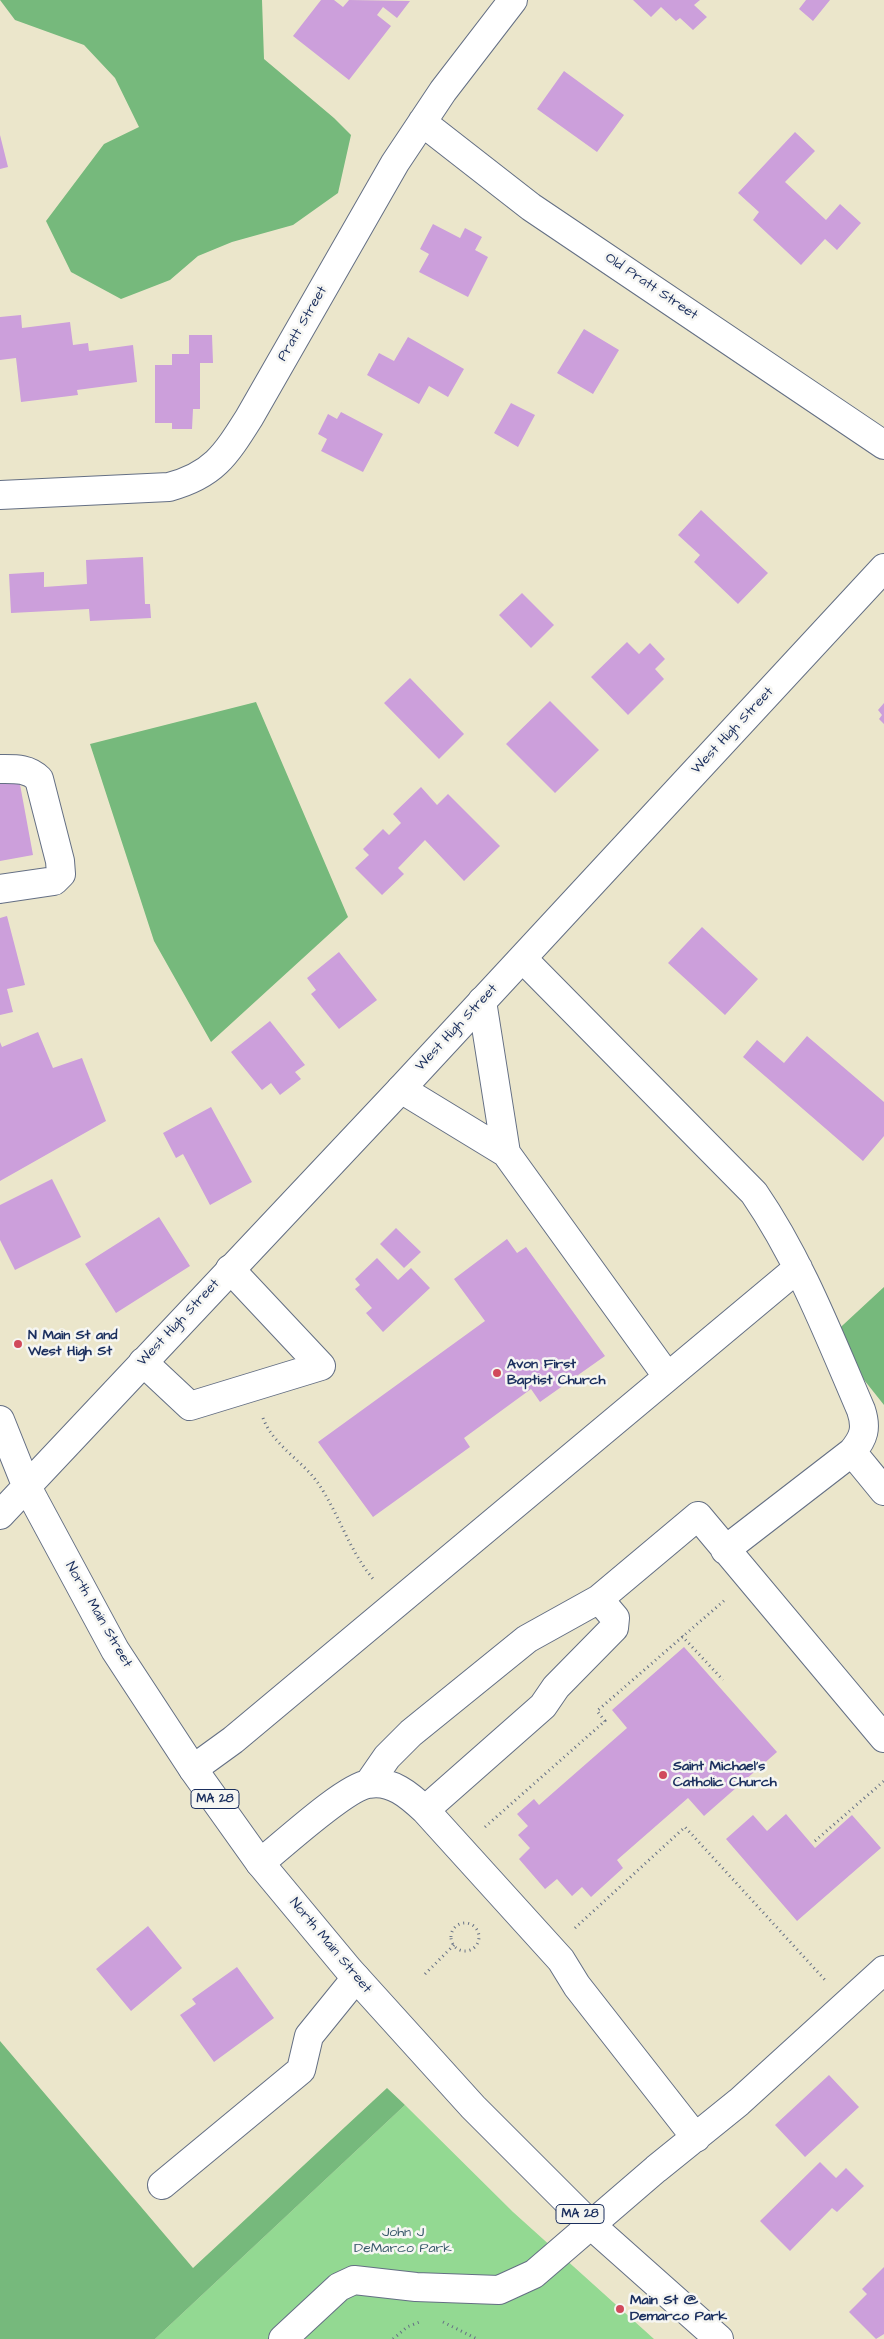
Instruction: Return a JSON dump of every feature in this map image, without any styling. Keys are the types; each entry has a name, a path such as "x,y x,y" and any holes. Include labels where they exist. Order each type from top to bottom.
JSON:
{"main road":[{"name":"Pratt Street","path":"0,495 169,487 191,481 211,469 230,447 249,418 395,163 464,61 513,0"},
{"name":"Old Pratt Street","path":"422,122 531,207 884,445"},
{"name":"West High Street","path":"0,1515 26,1485 401,1089 884,568"},
{"path":"0,769 22,769 39,779 60,861 61,874 54,880 0,889"},
{"path":"523,958 754,1193 778,1227 798,1268 865,1421 865,1432 852,1452 725,1550"},
{"path":"482,1001 506,1154"},
{"path":"401,1089 506,1154 667,1376"},
{"path":"193,1768 233,1740 798,1268"},
{"path":"142,1362 190,1406 321,1366 230,1270"},
{"name":"MA 28","path":"0,1420 26,1485"},
{"path":"852,1452 884,1491"},
{"name":"North Main Street","path":"26,1485 115,1650 193,1768 260,1863 356,1978 473,2107 592,2226 719,2339"},
{"path":"369,1784 387,1757 411,1733 528,1639 599,1599 698,1516 884,1738"},
{"path":"426,1810 543,1706 556,1687 614,1628 615,1618 599,1599"},
{"path":"260,1863 349,1792 369,1784 389,1785 408,1793 426,1810 561,1960 578,1986 696,2138"},
{"path":"283,2339 339,2287 354,2280 416,2288 499,2290 534,2274 656,2169 740,2102 884,1970"},
{"path":"162,2185 301,2070 309,2036 356,1978"}],"path":[{"path":"263,1420 272,1436 319,1484 364,1568"},
{"path":"482,1831 605,1721 597,1711 713,1609"},
{"path":"682,1636 723,1680"},
{"path":"815,1841 884,1782"},
{"path":"570,1932 686,1827 847,2004"},
{"path":"467,1923 478,1930 479,1939 471,1950 462,1950 454,1945 452,1932 458,1925 467,1923"},
{"path":"425,1974 454,1945"},
{"path":"393,2339 407,2327 422,2321 429,2322"},
{"path":"437,2322 444,2322 477,2339"}],"green space":[{"path":"0,0 262,0 264,59 334,118 351,135 338,193 293,225 232,242 198,256 170,280 121,299 71,272 46,221 104,144 139,127 115,78 84,45 15,20"},
{"path":"256,702 348,917 211,1042 154,941 90,744"},
{"path":"884,1287 884,1405 830,1337"},
{"path":"0,2041 193,2268 387,2088 405,2105 155,2339 0,2339"},
{"name":"John J DeMarco Park","path":"405,2105 513,2212 654,2339 155,2339"}],"building":[{"path":"321,0 334,0 343,7 349,0 410,1 397,18 383,7 377,15 391,26 349,80 293,36"},
{"path":"633,0 700,0 694,5 707,17 693,30 680,18 676,21 661,7 651,17"},
{"path":"806,0 830,0 813,21 799,9"},
{"path":"564,71 624,115 597,152 537,109"},
{"path":"795,132 815,151 785,182 826,220 840,204 861,223 837,250 825,239 801,265 753,220 759,212 738,193"},
{"path":"0,135 8,167 0,169"},
{"path":"433,224 460,238 465,228 482,237 475,250 488,257 468,297 419,272 429,254 420,249"},
{"path":"21,315 22,328 70,322 73,345 88,343 89,351 133,345 137,382 77,390 78,395 21,402 16,358 0,360 0,317"},
{"path":"584,329 619,350 593,394 557,373"},
{"path":"189,335 212,335 213,363 200,363 200,409 193,409 192,429 172,429 172,423 155,423 155,365 172,365 172,354 189,354"},
{"path":"408,337 464,369 448,397 429,386 419,404 367,375 379,353 394,361"},
{"path":"511,403 535,415 518,447 494,433"},
{"path":"341,412 383,434 363,472 321,451 327,439 318,434 328,414 337,419"},
{"path":"701,510 768,573 738,604 694,562 700,555 678,535"},
{"path":"143,557 145,604 150,604 151,618 90,621 89,609 11,613 9,574 44,572 44,587 87,584 86,560"},
{"path":"522,593 554,625 531,648 499,615"},
{"path":"627,642 639,654 650,643 665,659 655,669 664,679 628,715 591,677"},
{"path":"410,678 464,734 439,759 384,703"},
{"path":"550,701 599,750 555,793 506,744"},
{"path":"884,703 884,724 879,719 882,715 878,710"},
{"path":"19,779 33,855 0,861 0,783"},
{"path":"421,787 437,805 448,794 500,846 464,881 425,840 398,868 404,874 382,895 355,868 369,855 363,849 383,829 389,835 401,823 393,814"},
{"path":"7,916 25,985 7,989 13,1012 0,1015 0,918"},
{"path":"702,927 758,979 725,1015 668,963"},
{"path":"339,952 377,1000 339,1029 311,994 316,990 307,978"},
{"path":"270,1021 305,1065 295,1072 301,1079 280,1095 271,1083 262,1090 231,1052"},
{"path":"38,1032 53,1068 82,1058 106,1121 0,1181 0,1042 2,1047"},
{"path":"807,1036 884,1102 884,1136 863,1161 743,1057 757,1040 784,1063"},
{"path":"211,1107 252,1182 210,1205 183,1154 176,1158 163,1133"},
{"path":"52,1179 81,1237 15,1270 0,1240 0,1205"},
{"path":"159,1217 190,1266 116,1313 85,1264"},
{"path":"396,1228 421,1252 404,1268 380,1244"},
{"name":"Avon First Baptist Church","path":"507,1239 517,1253 526,1247 605,1356 540,1402 531,1389 464,1438 470,1447 373,1517 318,1442 485,1321 454,1279"},
{"path":"377,1258 398,1280 411,1268 430,1288 383,1332 366,1313 372,1308 355,1289 360,1285 355,1279"},
{"name":"Saint Michael's Catholic Church","path":"684,1647 777,1752 704,1816 688,1798 617,1860 623,1868 591,1897 582,1887 572,1896 557,1879 545,1889 519,1859 530,1848 518,1835 528,1826 517,1814 534,1799 539,1805 627,1728 612,1710"},
{"path":"786,1814 815,1848 852,1815 881,1848 797,1921 726,1839 753,1815 767,1831"},
{"path":"148,1926 182,1968 131,2011 96,1969"},
{"path":"237,1967 274,2018 214,2062 180,2015 196,2004 192,1999"},
{"path":"829,2075 859,2107 805,2157 775,2125"},
{"path":"820,2162 836,2178 846,2168 864,2186 837,2212 832,2208 790,2251 760,2221"},
{"path":"884,2267 884,2334 876,2339 849,2312 867,2294 862,2289"}],"place":[{"name":"N Main St and West High St","path":"18,1344"},
{"name":"Avon First Baptist Church","path":"497,1373"},
{"name":"Saint Michael's Catholic Church","path":"663,1775"},
{"name":"Main St @ Demarco Park","path":"620,2309"}]}
